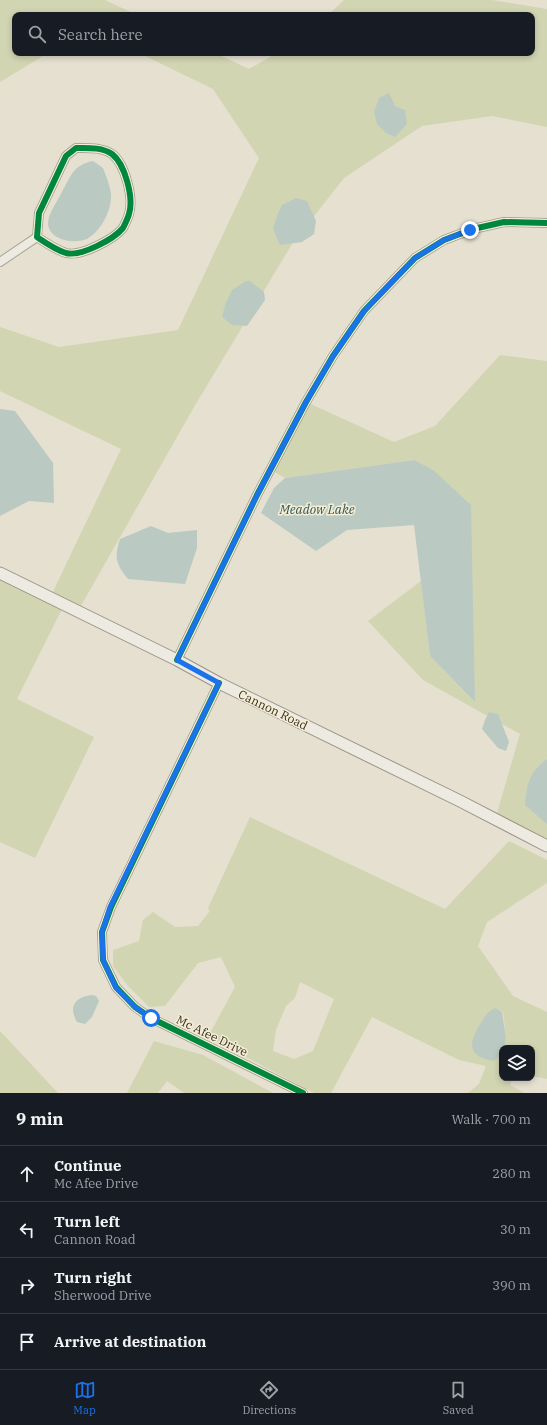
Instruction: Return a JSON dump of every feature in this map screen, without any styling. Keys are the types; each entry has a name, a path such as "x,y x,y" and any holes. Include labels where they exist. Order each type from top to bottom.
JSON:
{"main road":[{"name":"Cannon Road","path":"0,573 177,660 219,683 460,801 547,846"}],"street":[{"path":"76,148 95,148 112,154 123,168 128,184 130,213 123,228 95,247 81,253 67,254 37,237 39,213 66,156 76,148"},
{"path":"177,660 257,495 303,409 333,356 364,311 415,258 444,240 473,229 504,222 547,223"},
{"path":"0,262 37,237"},
{"name":"Mc Afee Drive","path":"219,683 110,907 102,932 103,960 116,988 135,1007 151,1018 303,1093"}],"green space":[{"path":"0,0 105,0 131,12 12,12 12,56 43,56 0,82"},
{"path":"344,0 492,0 547,9 547,127 492,116 422,126 344,178 292,244 194,407 78,611 64,605 17,699 94,737 35,858 0,842 0,574 50,598 121,449 0,391 0,327 59,347 178,330 259,158 213,89 145,56 221,56 249,69 272,56 535,56 535,12 331,12"},
{"path":"500,355 547,361 547,846 495,820 520,734 423,680 368,621 421,581 430,656 475,702 414,460 285,478 271,470 306,402 394,442 435,426"},
{"path":"250,817 445,909 509,841 547,860 547,883 487,922 478,946 513,996 547,1012 547,1079 535,1077 535,1045 505,1045 506,1037 503,1012 496,1008 494,1061 499,1057 499,1081 512,1081 510,1085 524,1093 468,1093 479,1084 486,1066 459,1060 372,1017 331,1093 314,1093 208,1037 235,987 221,957 198,963 165,1006 149,1007 128,986 113,966 113,950 139,941 143,920 153,912 175,927 198,926 210,911 208,908","holes":["300,982 334,999 313,1051 294,1059 273,1051 276,1030 286,1006 295,998"]},
{"path":"1,1032 58,1093 0,1093"},
{"path":"154,1041 203,1055 273,1093 184,1093 167,1081 158,1093 127,1093"}],"water":[{"path":"389,93 395,106 405,110 407,124 395,137 386,133 377,124 374,112 379,98"},
{"path":"93,161 103,168 108,181 111,200 108,212 98,229 85,240 72,241 58,238 49,229 48,219 51,211 73,172 81,165"},
{"path":"296,198 307,201 316,221 314,234 302,242 280,245 273,229 277,216 282,205"},
{"path":"246,281 250,281 264,292 265,300 247,326 232,325 222,317 225,305 232,290"},
{"path":"0,409 15,411 53,463 54,503 29,501 0,516"},
{"name":"Meadow Lake","path":"414,460 433,470 471,505 475,702 430,656 414,525 347,530 316,551 261,513 274,488 285,478"},
{"path":"151,526 168,533 197,530 197,548 185,584 128,579 121,569 117,560 117,551 120,539"},
{"path":"489,712 498,714 509,742 506,751 498,748 482,729"},
{"path":"547,759 547,824 525,805 530,779 536,769"},
{"path":"92,995 96,996 99,1001 92,1017 85,1024 77,1022 73,1011 75,1003 81,998"},
{"path":"496,1008 502,1012 506,1037 505,1045 499,1045 499,1057 494,1061 480,1057 473,1050 472,1045 475,1033 490,1011"}],"cycle path":[{"path":"76,148 95,148 104,150 112,154 117,159 121,165 127,182 130,207 129,216 126,223 119,232 97,246 72,254 59,250 37,237 39,213 66,156 76,148"},
{"path":"177,660 257,495 306,402 333,356 364,311 415,258 444,240 473,229 504,222 547,223"},
{"path":"219,683 111,907 102,932 103,960 116,987 135,1007 151,1018 303,1093"}],"route":[{"path":"151,1018 135,1007 116,988 103,960 102,932 110,907 219,683 177,660 257,495 306,402 333,356 364,311 415,258 444,240 470,230"}]}
